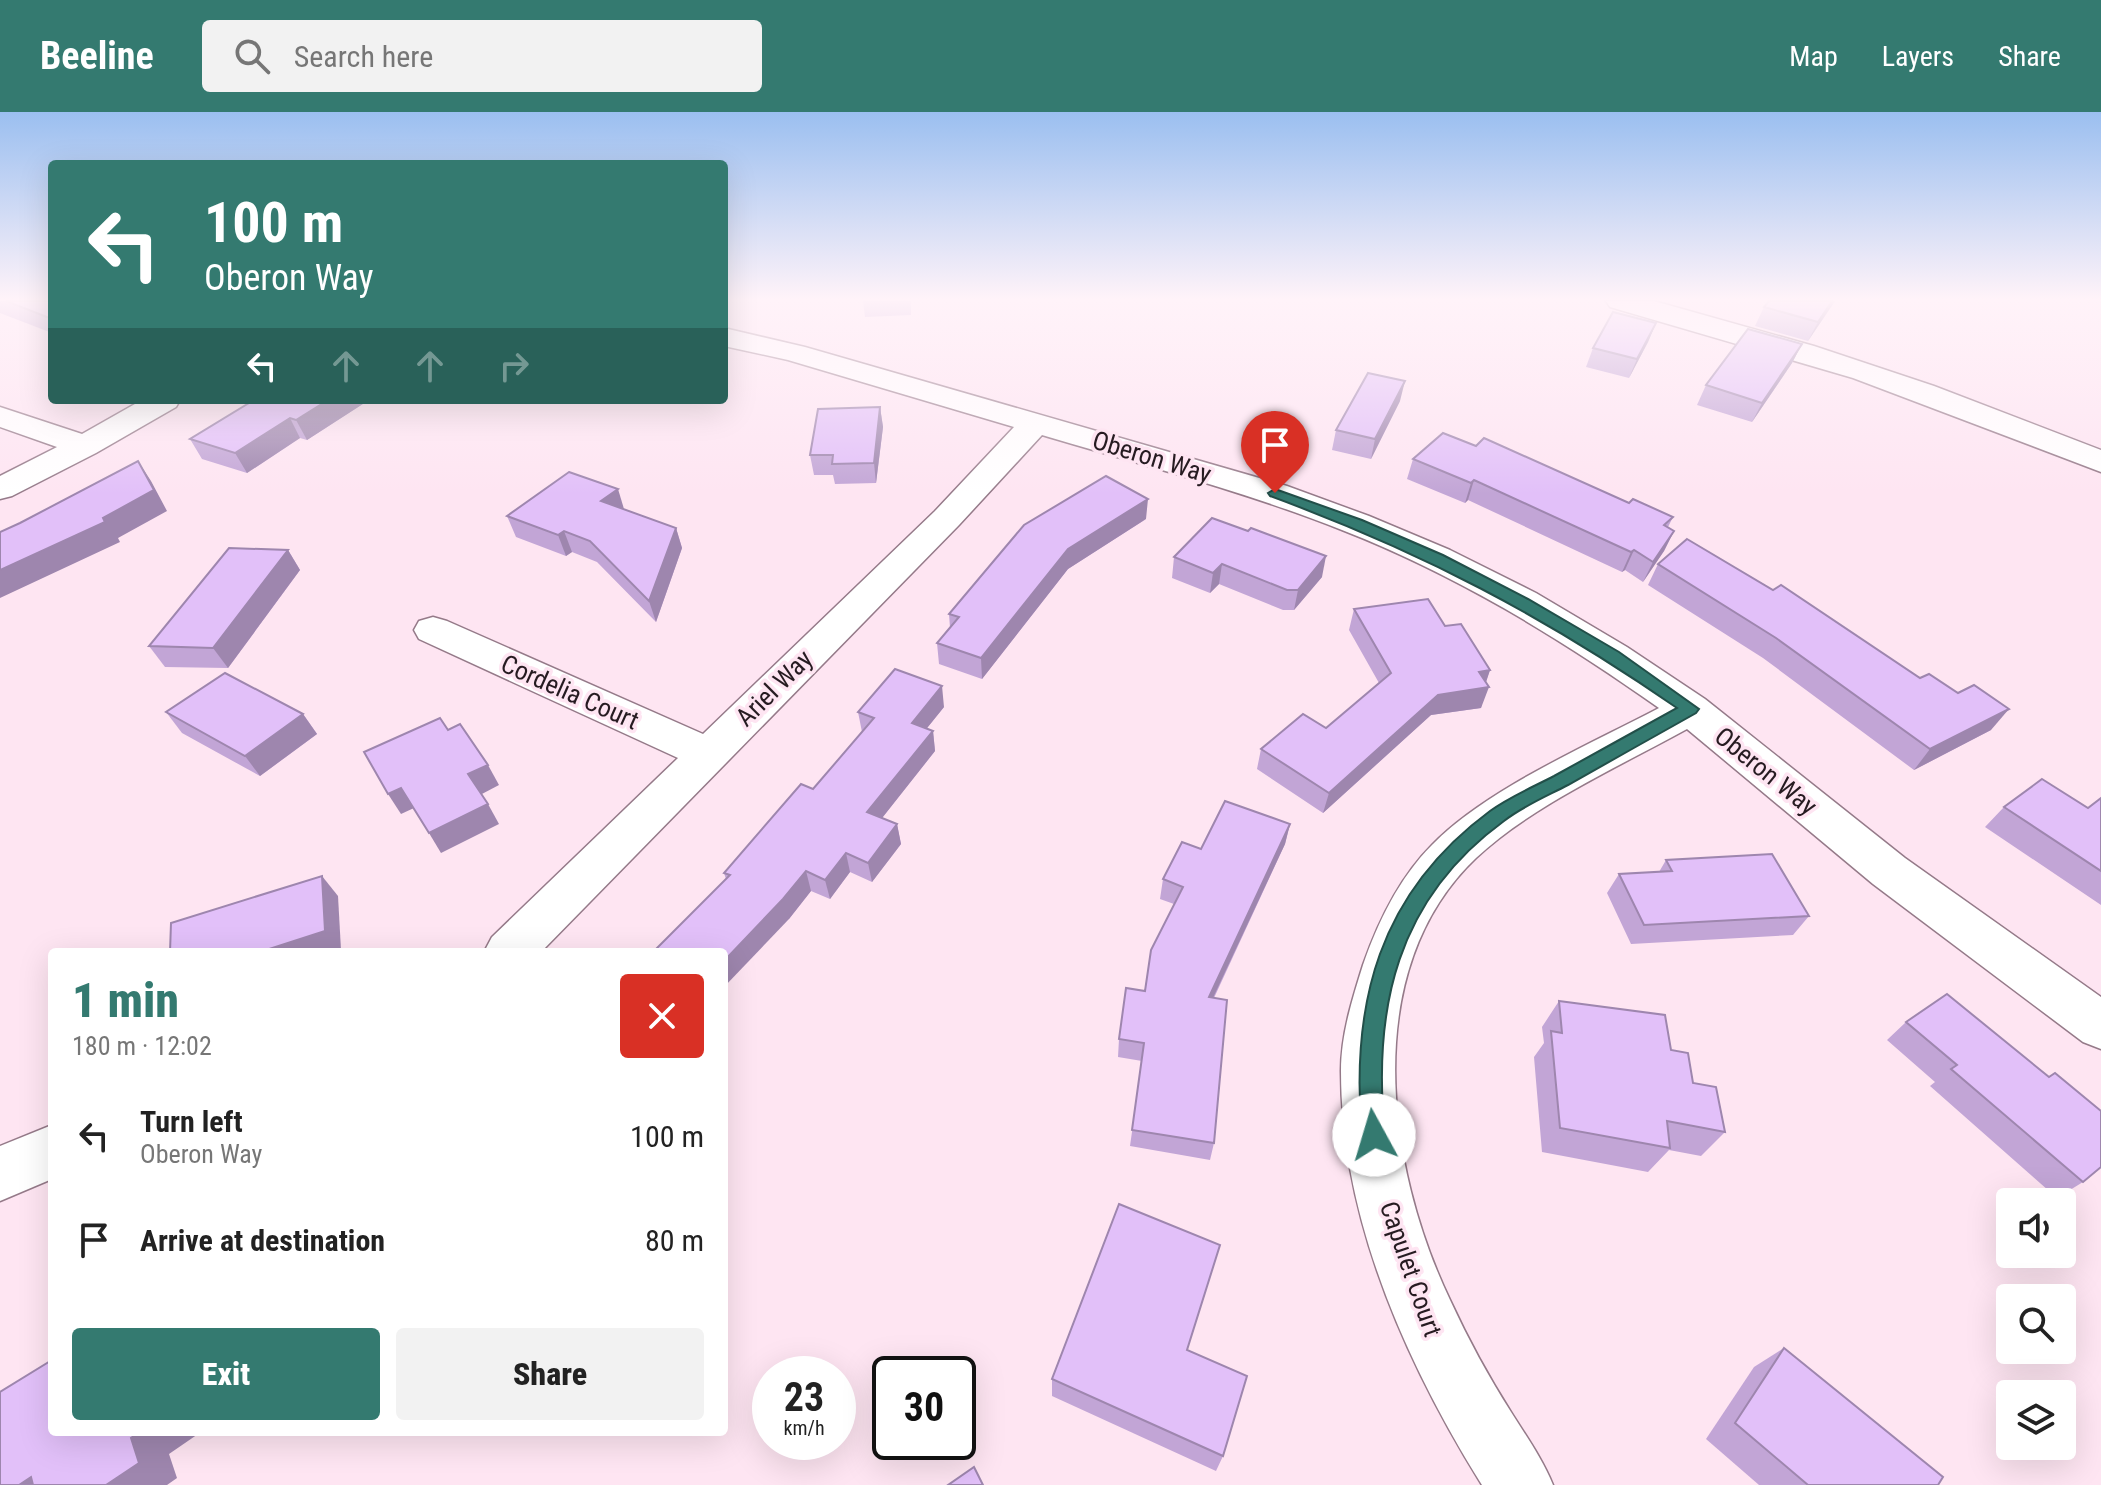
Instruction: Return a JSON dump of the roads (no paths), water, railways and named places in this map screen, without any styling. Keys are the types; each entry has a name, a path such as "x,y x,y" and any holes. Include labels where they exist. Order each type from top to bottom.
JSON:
{"street":[{"name":"Oberon Way","path":"837,365 1275,493 1357,523 1437,558 1523,602 1613,656 1690,709 1889,871 2101,1026"},
{"path":"1841,365 1898,383 2101,462"},
{"path":"0,489 158,404"},
{"path":"0,416 85,446"},
{"name":"Ariel Way","path":"513,948 947,518 1036,422"},
{"name":"Cordelia Court","path":"433,630 707,753"},
{"name":"Capulet Court","path":"1520,1485 1440,1351 1400,1255 1376,1161 1369,1082 1374,1010 1395,938 1423,887 1459,846 1499,814 1690,709"},
{"path":"0,1174 48,1153"}]}
